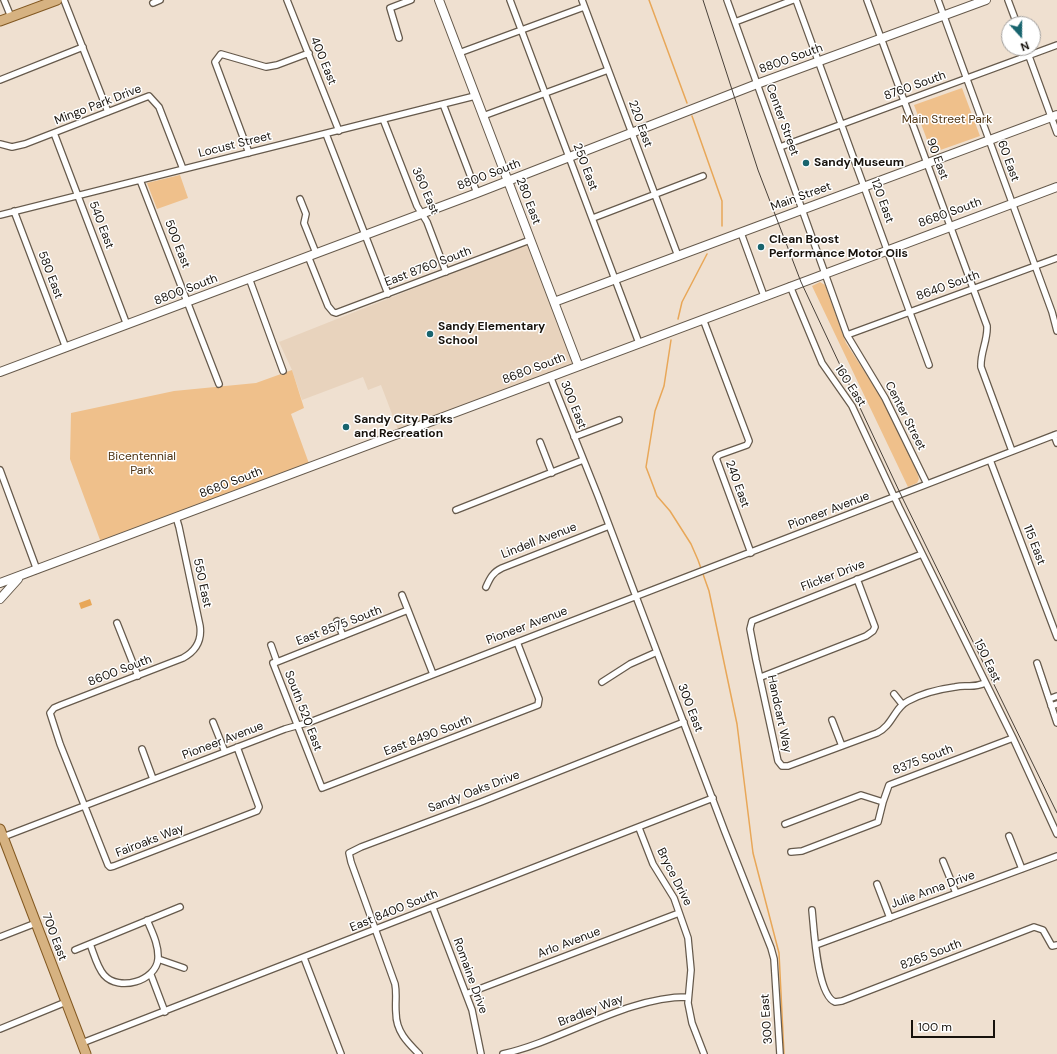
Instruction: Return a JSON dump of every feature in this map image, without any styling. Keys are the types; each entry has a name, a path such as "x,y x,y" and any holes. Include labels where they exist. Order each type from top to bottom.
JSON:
{"main road":[{"path":"0,21 57,0"},
{"name":"700 East","path":"2,833 86,1054"}],"street":[{"path":"4,0 11,17"},
{"path":"64,0 108,112"},
{"path":"153,3 160,0"},
{"name":"400 East","path":"287,0 339,130"},
{"path":"399,38 390,8 410,0"},
{"name":"280 East","path":"439,0 578,365"},
{"name":"250 East","path":"510,0 640,343"},
{"name":"220 East","path":"582,0 678,256"},
{"name":"Center Street","path":"727,0 847,335 885,398 927,484"},
{"path":"735,22 795,0"},
{"name":"120 East","path":"795,0 819,61 929,365"},
{"name":"90 East","path":"867,0 987,326 987,335 981,367 1012,451"},
{"name":"60 East","path":"938,0 1035,266 1057,331"},
{"name":"8800 South","path":"0,372 477,193 757,84 986,0"},
{"path":"1008,0 1014,16"},
{"path":"459,53 584,7"},
{"name":"8760 South","path":"1041,51 1057,45"},
{"path":"0,80 83,47"},
{"path":"250,153 215,62 222,54 266,66 277,65 309,53"},
{"name":"8760 South","path":"780,147 1025,56"},
{"path":"1028,56 1054,116 1057,133"},
{"path":"483,116 608,70"},
{"name":"Mingo Park Drive","path":"0,144 18,146 149,96 153,99 161,111 183,169"},
{"name":"Locust Street","path":"0,215 475,96"},
{"path":"443,104 477,193"},
{"name":"Main Street","path":"554,302 1054,116"},
{"name":"360 East","path":"383,119 421,214 427,222 446,272"},
{"name":"540 East","path":"54,133 127,325"},
{"path":"326,134 388,294"},
{"path":"593,218 703,176"},
{"name":"500 East","path":"140,180 219,384"},
{"name":"8680 South","path":"0,583 20,577 578,365 1057,187"},
{"path":"300,199 306,214 304,223 312,255"},
{"name":"580 East","path":"14,211 66,348"},
{"path":"741,233 764,296"},
{"name":"East 8760 South","path":"312,255 328,306 333,312 340,312 530,240"},
{"name":"8640 South","path":"847,335 1057,258"},
{"path":"249,278 283,371"},
{"name":"160 East","path":"790,286 822,363 852,406 895,497"},
{"name":"240 East","path":"703,319 749,441 747,445 719,455 716,458 751,553"},
{"name":"300 East","path":"550,376 636,596 774,959 780,1054"},
{"path":"574,437 619,420"},
{"path":"1055,434 1057,443"},
{"name":"Pioneer Avenue","path":"2,833 84,806 433,674 751,553 1055,434"},
{"path":"540,442 552,472"},
{"path":"456,510 583,460"},
{"name":"115 East","path":"990,460 1057,637"},
{"path":"0,470 37,570"},
{"name":"150 East","path":"895,497 1013,738 1057,834"},
{"name":"550 East","path":"176,517 201,632 199,643 192,652"},
{"name":"Lindell Avenue","path":"486,587 495,571 609,526"},
{"name":"Flicker Drive","path":"752,621 922,554"},
{"path":"0,599 20,577"},
{"path":"761,677 866,636 873,631 875,627 857,579"},
{"path":"402,595 433,674"},
{"name":"East 8575 South","path":"277,662 408,610"},
{"path":"337,621 343,636"},
{"name":"Handcart Way","path":"752,621 750,629 761,677 776,757 782,766 792,765 883,730 892,721 902,704"},
{"path":"117,623 138,676"},
{"name":"East 8490 South","path":"322,788 538,705 540,703 517,642"},
{"name":"South 520 East","path":"271,645 277,662 273,663 322,788"},
{"name":"8600 South","path":"84,806 50,713 54,708 183,658 192,652"},
{"path":"602,682 630,664 657,652"},
{"path":"1037,663 1049,699 1054,705 1057,723"},
{"path":"894,694 902,704 914,698 955,686 974,687 985,682"},
{"path":"1049,699 1057,696"},
{"path":"832,720 842,746"},
{"path":"213,722 225,752"},
{"name":"Sandy Oaks Drive","path":"375,930 349,853 684,722"},
{"name":"8375 South","path":"791,852 802,851 878,822 889,785 1013,738"},
{"name":"Fairoaks Way","path":"84,806 110,867 257,811 259,809 237,747"},
{"path":"142,749 153,779"},
{"path":"785,824 861,795 883,802"},
{"name":"East 8400 South","path":"82,1043 713,798"},
{"name":"Bryce Drive","path":"639,828 653,864 670,890 679,912 690,948 691,970 688,996 690,1017 704,1054"},
{"path":"1010,836 1022,869"},
{"name":"Julie Anna Drive","path":"816,945 1057,856"},
{"path":"943,861 956,893"},
{"path":"877,884 890,918"},
{"path":"74,950 180,907"},
{"name":"Romaine Drive","path":"432,908 466,994 476,1025 481,1054"},
{"path":"812,910 816,945"},
{"name":"Arlo Avenue","path":"466,994 679,912"},
{"path":"147,920 157,947 158,959 151,975 165,1012"},
{"path":"0,937 36,923"},
{"name":"8265 South","path":"816,945 821,977 827,995 832,1001 842,1001 1031,928 1037,927 1043,930 1054,945"},
{"path":"375,930 395,984 396,1013 399,1029 407,1042 419,1054"},
{"path":"90,944 104,974 116,983 128,984 151,975"},
{"path":"304,958 341,1054"},
{"path":"158,959 184,968"},
{"name":"Bradley Way","path":"504,1054 528,1047 652,1000 688,996"},
{"path":"0,1029 66,1002"}],"shaded area":[{"name":"Sandy Elementary School","path":"531,242 575,369 400,435 381,385 368,390 363,377 302,400 292,370 279,342"},
{"path":"90,599 92,605 81,609 79,603"}],"green space":[{"name":"Main Street Park","path":"962,88 980,136 932,153 914,105"},
{"path":"180,175 188,198 157,209 147,183"},
{"path":"820,282 825,285 846,343 881,397 917,472 919,479 917,483 908,487 812,286"},
{"name":"Bicentennial Park","path":"292,370 304,408 291,414 311,469 103,548 70,459 71,413 174,391 256,383"}],"waterway":[{"path":"649,0 687,103"},
{"path":"692,116 722,201 722,226"},
{"path":"678,319 682,302 707,254"},
{"path":"671,340 664,386 655,411 646,467 657,496 670,511 691,544 709,591 737,724 753,853 779,953 784,1054"}],"tram line":[{"path":"703,0 758,170 801,282 901,495 1057,813"}],"place":[{"name":"Sandy Museum","path":"806,163"},
{"name":"Clean Boost Performance Motor Oils","path":"761,247"},
{"name":"Sandy Elementary School","path":"430,334"},
{"name":"Sandy City Parks and Recreation","path":"346,427"}]}
